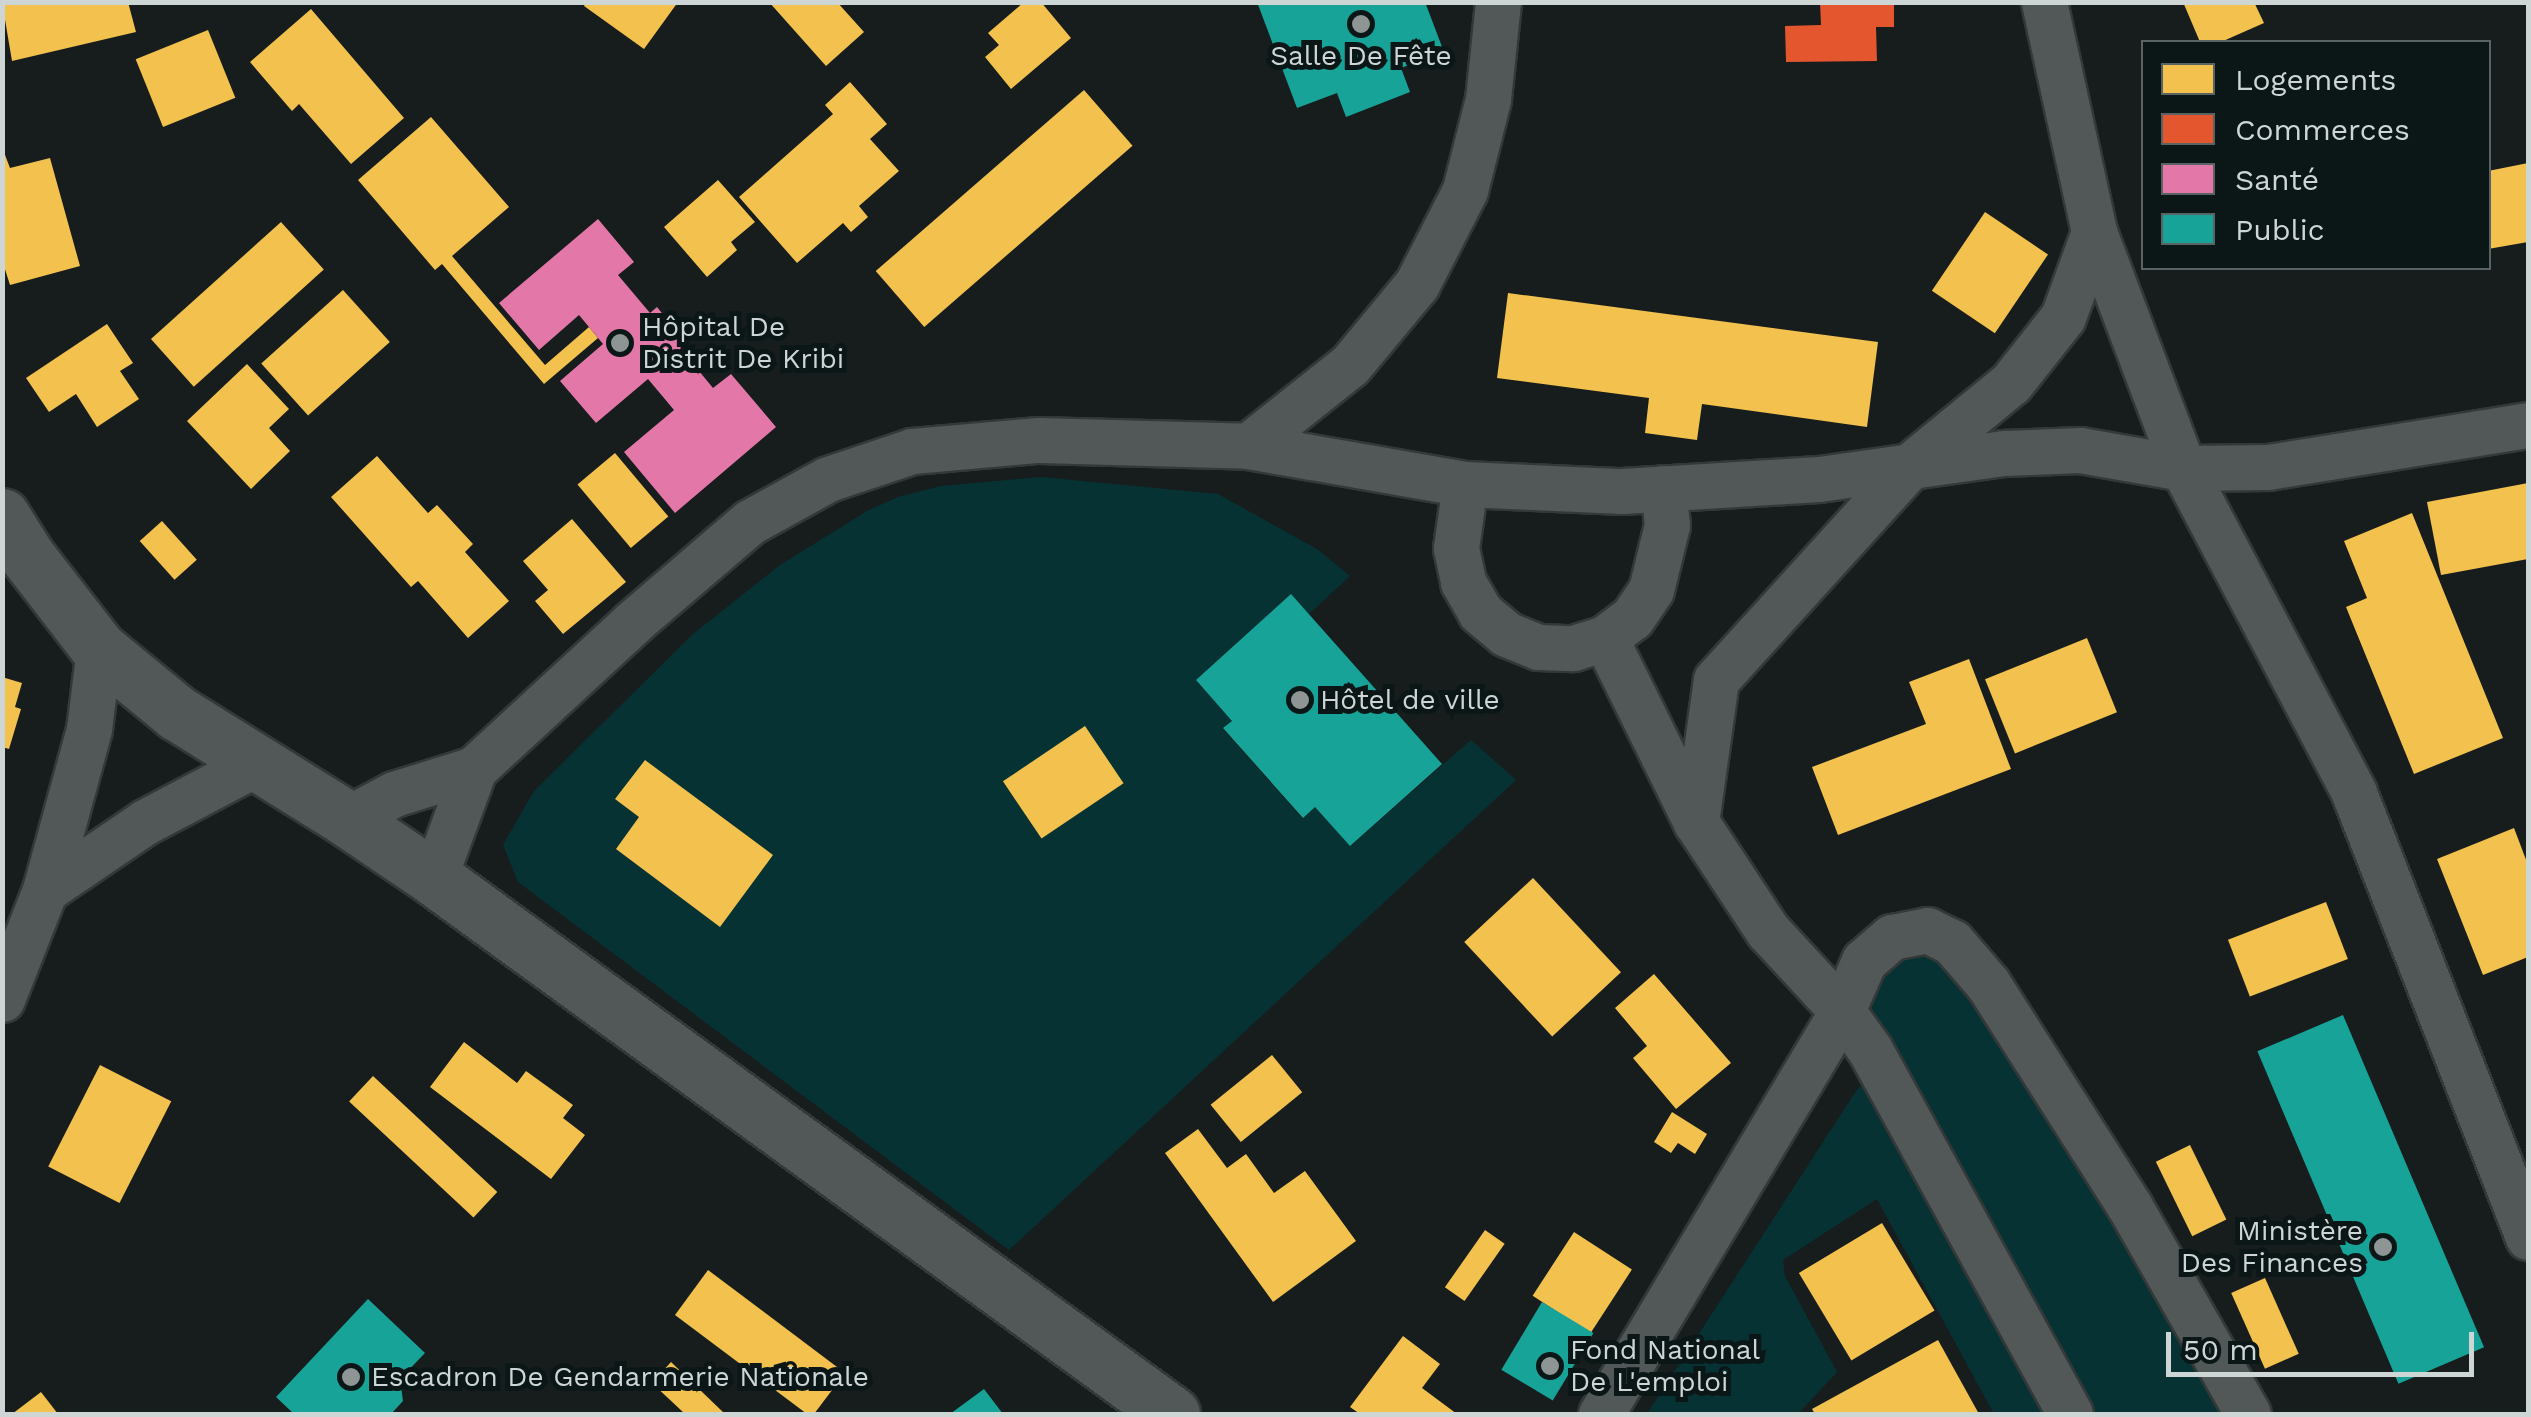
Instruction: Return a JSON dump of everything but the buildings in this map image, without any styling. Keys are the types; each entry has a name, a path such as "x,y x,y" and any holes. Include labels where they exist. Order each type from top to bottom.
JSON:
{"street":[{"path":"1248,446 1350,365 1417,284 1465,190 1488,99 1498,2"},
{"path":"2044,2 2094,232 2183,468 2354,793 2528,1237"},
{"path":"1696,822 1716,680 1911,465 2011,383 2063,317 2094,232"},
{"path":"347,818 394,794 474,769 632,622 750,522 828,479 912,451 1039,440 1248,446 1465,484 1622,491 1819,480 2004,453 2080,450 2183,468 2268,467 2528,425"},
{"path":"1465,484 1456,548 1463,582 1480,612 1506,634 1538,647 1572,648 1606,638 1632,618 1651,590 1667,526 1663,488"},
{"path":"2,516 27,556 99,649 177,713 347,818 434,878 1172,1414"},
{"path":"1606,638 1696,822 1768,930 1842,1010 1870,1050 2070,1414"},
{"path":"2,999 45,890 89,729 99,649"},
{"path":"45,890 145,822 258,764"},
{"path":"434,878 474,769"},
{"path":"1601,1414 1842,1010 1864,961 1876,946 1892,937 1927,930 1952,942 1988,984 2130,1207 2248,1414"}],"shaded area":[{"path":"1041,477 1218,494 1317,549 1350,576 1309,614 1291,595 1196,680 1232,721 1223,729 1302,818 1315,807 1350,846 1471,740 1516,780 1009,1250 518,882 503,845 534,791 693,634 780,565 867,511 898,497 941,486"},
{"path":"1919,947 1981,984 2242,1414 1994,1414 1877,1199 1783,1260 1785,1276 1837,1372 1798,1414 1647,1414 1856,1091 1882,1063 1847,1010"}],"place":[{"name":"Salle De Fête","path":"1361,24"},
{"name":"Hôpital De Distrit De Kribi","path":"620,343"},
{"name":"Hôtel de ville","path":"1300,700"},
{"name":"Ministère Des Finances","path":"2383,1247"},
{"name":"Fond National De L'emploi","path":"1550,1366"},
{"name":"Escadron De Gendarmerie Nationale","path":"351,1377"}]}
